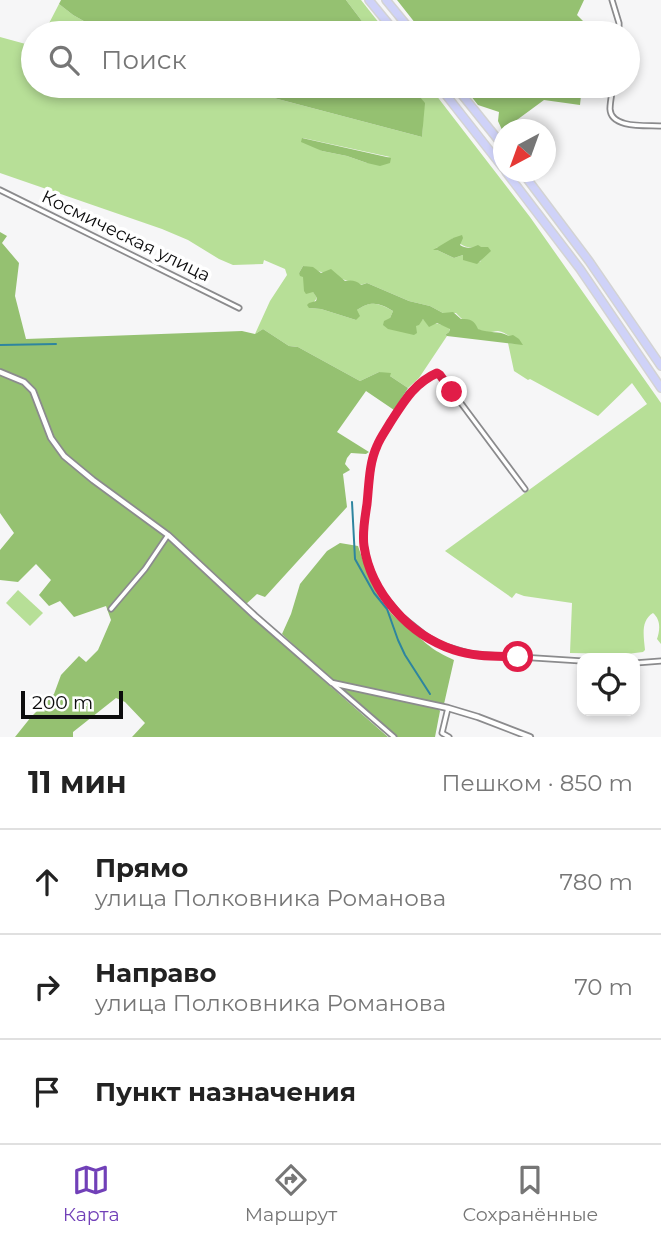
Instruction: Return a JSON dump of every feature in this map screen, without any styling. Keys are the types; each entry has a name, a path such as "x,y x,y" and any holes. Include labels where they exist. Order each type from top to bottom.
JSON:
{"highway":[{"path":"369,0 386,21"},
{"path":"386,0 403,21"},
{"path":"448,98 493,155"},
{"path":"464,98 493,134"},
{"path":"514,182 580,269 661,388"},
{"path":"530,182 589,261 661,366"}],"street":[{"path":"612,0 618,21"},
{"path":"612,98 610,112 615,120 661,127"},
{"name":"Космическая улица","path":"0,190 239,308"},
{"path":"0,372 24,382 33,391 51,438 64,456 168,535 255,616 394,737"},
{"path":"525,489 440,375 434,374 409,393 377,445 372,459 363,531 370,570 381,592 401,616 442,645 470,654 577,661"},
{"path":"111,609 145,569 168,535"},
{"path":"640,663 661,661"},
{"path":"332,683 448,708 530,737"},
{"path":"448,708 442,733 449,737"}],"green space":[{"path":"61,0 346,0 362,21 84,21 59,4"},
{"path":"346,0 361,0 378,21 362,21"},
{"path":"397,0 584,0 577,15 583,21 414,21"},
{"path":"59,4 84,21 50,21"},
{"path":"0,37 21,43 21,98 274,98 422,137 424,103 420,98 438,98 493,169 493,182 503,182 530,217 661,403 661,644 657,639 659,622 653,613 644,625 643,652 570,653 572,603 516,593 512,598 445,551 647,404 632,383 598,416 514,371 508,343 518,344 504,333 483,331 470,325 456,313 443,313 367,283 360,285 303,266 299,273 317,298 309,308 356,320 357,310 375,304 393,311 390,318 416,325 423,319 450,328 419,378 408,388 379,372 360,381 298,347 289,346 263,329 255,334 270,301 287,275 285,269 264,260 263,264 233,265 188,240 0,173","holes":["302,139 390,157 367,163 322,151","453,238 466,247 481,247 483,257 480,262 463,255 454,258 436,248"]},
{"path":"274,98 421,98 425,103 422,137"},
{"path":"472,98 581,98 580,105 544,100 518,119 498,119 499,112 478,105"},
{"path":"302,138 391,158 390,163 380,166 322,151 301,142"},
{"path":"0,232 7,236 2,243 19,263 15,296 26,339 242,331 255,334 263,329 289,346 298,347 360,381 379,372 391,373 390,376 408,388 394,410 366,391 337,432 369,452 351,453 347,458 345,464 350,470 343,474 347,507 265,597 257,594 245,605 169,533 76,464 51,435 34,390 28,383 0,370"},
{"path":"462,235 460,245 469,248 478,245 488,247 491,251 477,264 463,260 463,255 454,258 433,250"},
{"path":"303,266 313,267 321,273 331,269 345,281 361,285 367,283 443,313 453,312 461,319 472,321 478,329 513,335 523,345 447,336 445,335 450,329 437,323 429,327 423,319 416,326 417,333 414,335 388,329 383,325 384,321 390,318 393,311 375,304 357,310 360,316 356,320 309,308 307,305 317,298 313,292 306,294 304,291 303,277 299,273"},
{"path":"0,374 29,389 50,440 71,465 168,538 256,621 388,737 132,737 145,723 125,702 116,698 73,732 73,737 15,737 54,694 61,675 79,656 86,662 98,650 111,620 106,606 74,617 60,601 49,606 39,595 51,580 36,564 18,582 0,580 0,550 14,533 0,513"},
{"path":"340,543 358,546 376,591 392,614 432,648 454,660 444,704 331,680 282,634 300,584 327,551"},
{"path":"18,590 43,613 30,626 6,603"},
{"path":"344,689 438,708 440,711 435,737 395,737 345,693"}],"waterway":[{"path":"0,345 56,344"},
{"path":"352,502 355,559 374,593 387,609 405,655 430,694"}],"route":[{"path":"452,392 437,373 427,378 409,393 377,445 372,459 363,531 366,557 375,581 390,604 426,636 456,651 518,657"}]}
